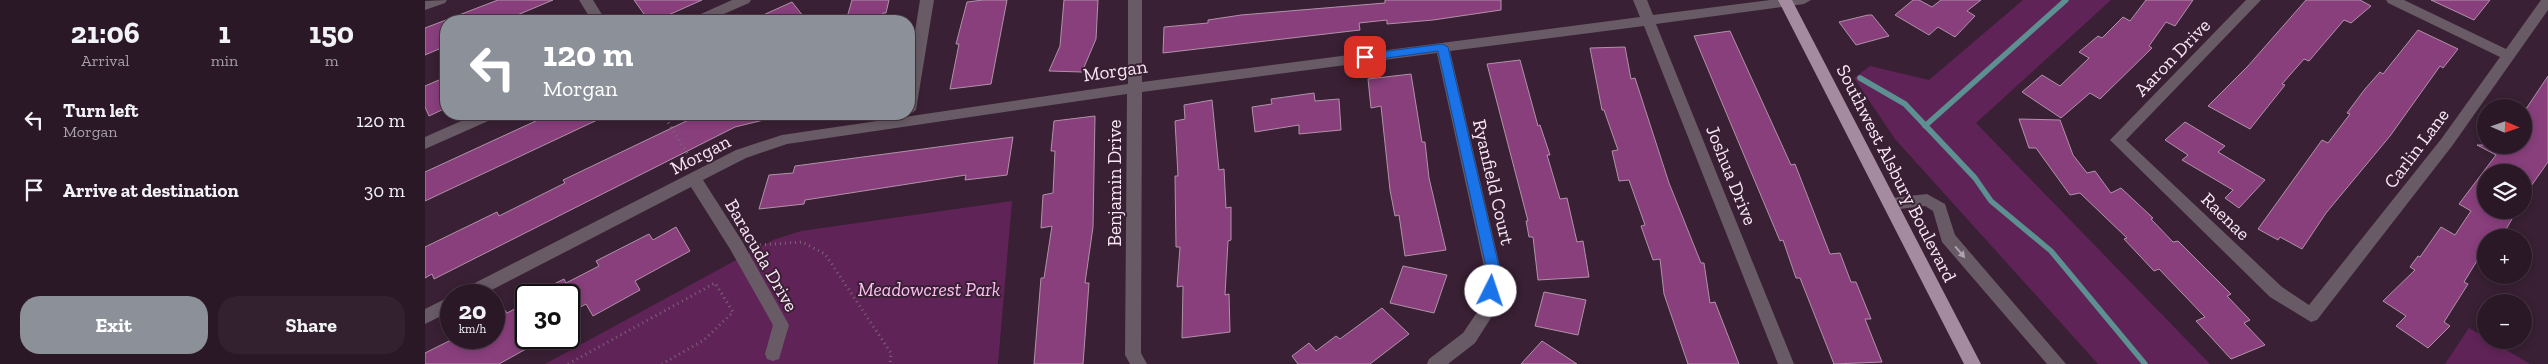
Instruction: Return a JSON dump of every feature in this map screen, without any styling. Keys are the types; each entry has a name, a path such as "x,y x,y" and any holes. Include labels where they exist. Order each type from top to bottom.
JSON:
{"main road":[{"name":"Southwest Alsbury Boulevard","path":"1786,1 1973,364"}],"street":[{"path":"425,6 440,0"},
{"path":"586,0 595,15"},
{"path":"710,15 744,0"},
{"path":"915,73 927,0"},
{"name":"Benjamin Drive","path":"1135,0 1133,355 1139,364"},
{"name":"Joshua Drive","path":"1640,0 1786,364"},
{"name":"Morgan","path":"915,114 1135,88 1804,0"},
{"name":"Aaron Drive","path":"2117,140 2254,0"},
{"path":"2393,0 2507,56"},
{"name":"Carlin Lane","path":"2311,316 2447,142 2548,0"},
{"name":"Ryanfield Court","path":"1435,364 1469,338 1488,310 1493,271 1442,47"},
{"path":"425,143 477,120"},
{"name":"Morgan","path":"488,284 741,154 787,139 883,120"},
{"name":"Raenae","path":"2117,140 2276,292 2311,316"},
{"name":"Baracuda Drive","path":"697,177 781,325 773,354"},
{"path":"1891,204 1927,200 1940,208 1947,238 2058,364"},
{"path":"425,316 440,308"}],"path":[{"path":"666,120 697,177"},
{"path":"760,245 803,241 815,245 825,254 891,353 891,364"},
{"path":"567,364 715,282 733,312 704,340 662,364"}],"green space":[{"path":"2023,0 2111,0 1976,123 2210,364 2098,364 1895,139 1854,78 1870,66 1929,80"},
{"name":"Meadowcrest Park","path":"1012,201 998,364 545,364 573,349 580,349 580,345 773,240 801,231"},
{"path":"2469,328 2477,333 2477,349 2505,349 2530,364 2445,364"}],"building":[{"path":"498,0 553,0 517,15 459,15"},
{"path":"634,0 702,0 668,15 645,15"},
{"path":"852,0 889,0 886,13 882,15 848,15"},
{"path":"1007,0 991,84 950,89 959,44 956,44 967,2"},
{"path":"1064,0 1098,0 1096,39 1082,72 1049,71 1060,46"},
{"path":"1385,0 1501,0 1501,10 1433,20 1387,24 1387,20 1359,23 1360,30 1163,53 1164,27 1208,23 1208,20 1241,15 1385,3"},
{"path":"1913,0 1919,0 1932,7 1941,0 1981,0 1967,11 1975,16 1955,37 1938,27 1929,35 1895,15"},
{"path":"2146,0 2193,0 2175,26 2166,22 2149,46 2152,48 2100,99 2090,93 2061,118 2022,92 2042,75 2060,86 2089,58 2079,52 2098,36 2102,38 2123,17 2130,21"},
{"path":"2306,0 2360,0 2371,6 2351,23 2344,20 2309,61 2304,59 2282,84 2285,85 2250,129 2208,106 2248,66"},
{"path":"2431,0 2490,0 2474,20"},
{"path":"792,2 802,15 763,15"},
{"path":"1872,15 1889,36 1856,45 1839,22"},
{"path":"440,22 440,49 425,55 425,28"},
{"path":"2418,30 2458,49 2443,68 2440,66 2390,136 2326,213 2302,249 2280,237 2278,240 2258,229 2322,140 2328,143 2350,114 2347,113 2365,89 2380,72 2383,74"},
{"path":"1730,31 1791,165 1795,164 1830,254 1840,253 1851,282 1856,282 1871,319 1865,319 1882,362 1834,364 1800,278 1796,278 1783,240 1780,241 1694,36"},
{"path":"1625,47 1631,79 1635,78 1669,183 1701,263 1704,263 1710,303 1715,302 1739,364 1688,364 1664,294 1660,259 1653,260 1641,226 1645,225 1629,180 1619,181 1612,151 1618,150 1604,110 1602,110 1590,48"},
{"path":"1520,60 1538,126 1540,125 1550,155 1547,155 1560,199 1567,198 1577,242 1583,241 1589,277 1538,280 1533,237 1529,237 1526,221 1528,221 1487,64"},
{"path":"1411,74 1422,142 1425,142 1429,178 1446,250 1405,256 1399,215 1395,216 1390,190 1381,106 1371,108 1368,79"},
{"path":"2548,76 2548,162 2532,185 2532,164 2489,164 2496,155 2494,154 2533,154 2533,99"},
{"path":"440,80 440,111 429,116 425,107 425,86"},
{"path":"1314,93 1315,101 1339,99 1341,130 1299,134 1299,125 1255,132 1252,107 1272,104 1271,99"},
{"path":"1212,100 1219,170 1224,169 1226,208 1231,207 1231,240 1228,241 1225,295 1229,294 1230,332 1182,338 1183,286 1177,287 1180,247 1176,247 1175,176 1178,176 1175,121 1185,119 1184,105"},
{"path":"1095,116 1093,227 1085,283 1089,283 1083,364 1034,364 1041,278 1044,278 1052,226 1041,228 1043,195 1053,193 1055,151 1051,151 1054,121"},
{"path":"2019,119 2060,120 2073,155 2087,173 2095,171 2111,193 2121,188 2153,218 2151,219 2173,242 2178,241 2231,294 2227,296 2250,320 2244,323 2265,345 2231,359 2196,321 2205,317 2159,269 2154,271 2124,239 2127,238 2080,193 2070,195 2036,148 2029,148"},
{"path":"538,120 597,120 425,201 425,172"},
{"path":"688,120 764,120 735,127 434,279 432,274 425,278 425,247 497,212 499,216 565,183 563,180"},
{"path":"2185,122 2225,146 2218,152 2265,180 2239,208 2225,198 2233,190 2182,160 2188,155 2165,140"},
{"path":"1013,137 1007,175 965,180 966,175 805,200 804,204 759,209 769,175 793,173 795,166"},
{"path":"2477,180 2477,219 2512,219 2506,229 2477,229 2477,261 2464,282 2468,284 2444,322 2450,326 2428,348 2396,326 2406,316 2383,301 2415,270 2410,267 2418,256 2420,257 2441,227 2455,235 2471,211 2459,204"},
{"path":"676,227 690,251 635,281 640,290 593,316 586,304 580,307 580,284 554,284 564,279 566,283 599,266 596,261 649,234 653,240"},
{"path":"1403,266 1447,275 1434,313 1390,303"},
{"path":"1544,292 1586,300 1578,335 1535,326"},
{"path":"1382,308 1409,334 1370,364 1298,364 1292,356 1309,343 1316,351 1336,336 1340,339"},
{"path":"515,309 515,349 526,349 499,364 425,364 425,353 440,346 440,349 505,349 505,310 507,313"},
{"path":"1542,341 1577,364 1521,364"}],"waterway":[{"path":"1925,126 2066,0"},
{"path":"1860,78 1905,104 1925,126"},
{"path":"1925,126 1975,178 1991,201 2051,251 2145,364"}],"route":[{"path":"1365,57 1442,47 1493,271 1491,291"}]}
